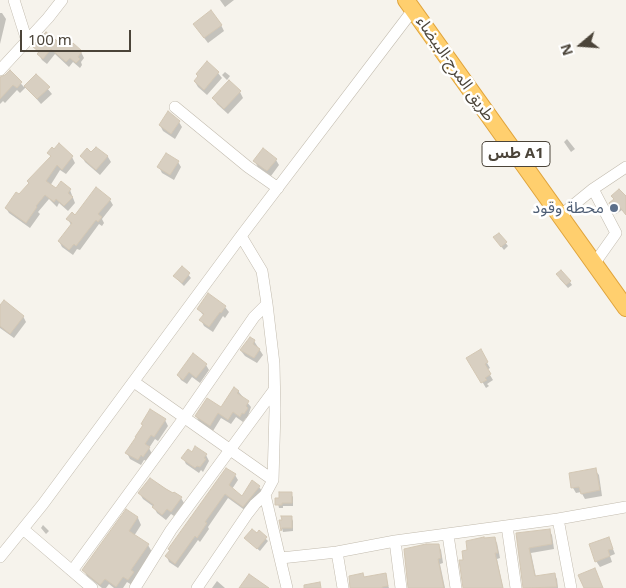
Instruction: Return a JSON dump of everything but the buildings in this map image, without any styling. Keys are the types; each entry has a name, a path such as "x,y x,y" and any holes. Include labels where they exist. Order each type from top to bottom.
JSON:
{"highway":[{"name":"طريق المرج-البيضاء","path":"410,5 626,308"}],"street":[{"path":"14,0 27,41"},
{"path":"0,70 9,63 62,0"},
{"path":"0,557 23,530 134,382 278,188 410,5"},
{"path":"175,106 248,167 278,188"},
{"path":"560,216 593,189 626,167"},
{"path":"593,189 616,232 594,264"},
{"path":"197,588 248,513 265,496 273,480 274,364 267,304 262,271 241,236"},
{"path":"72,571 184,418 254,317 267,304"},
{"path":"134,382 273,480"},
{"path":"139,586 171,530 274,390"},
{"path":"265,496 287,588"},
{"path":"281,558 337,552 626,507"},
{"path":"558,518 571,588"},
{"path":"507,526 516,588"},
{"path":"23,530 92,588"},
{"path":"448,535 456,588"},
{"path":"395,542 401,588"},
{"path":"337,552 343,588"}],"place":[{"name":"محطة وقود","path":"614,208"}]}
